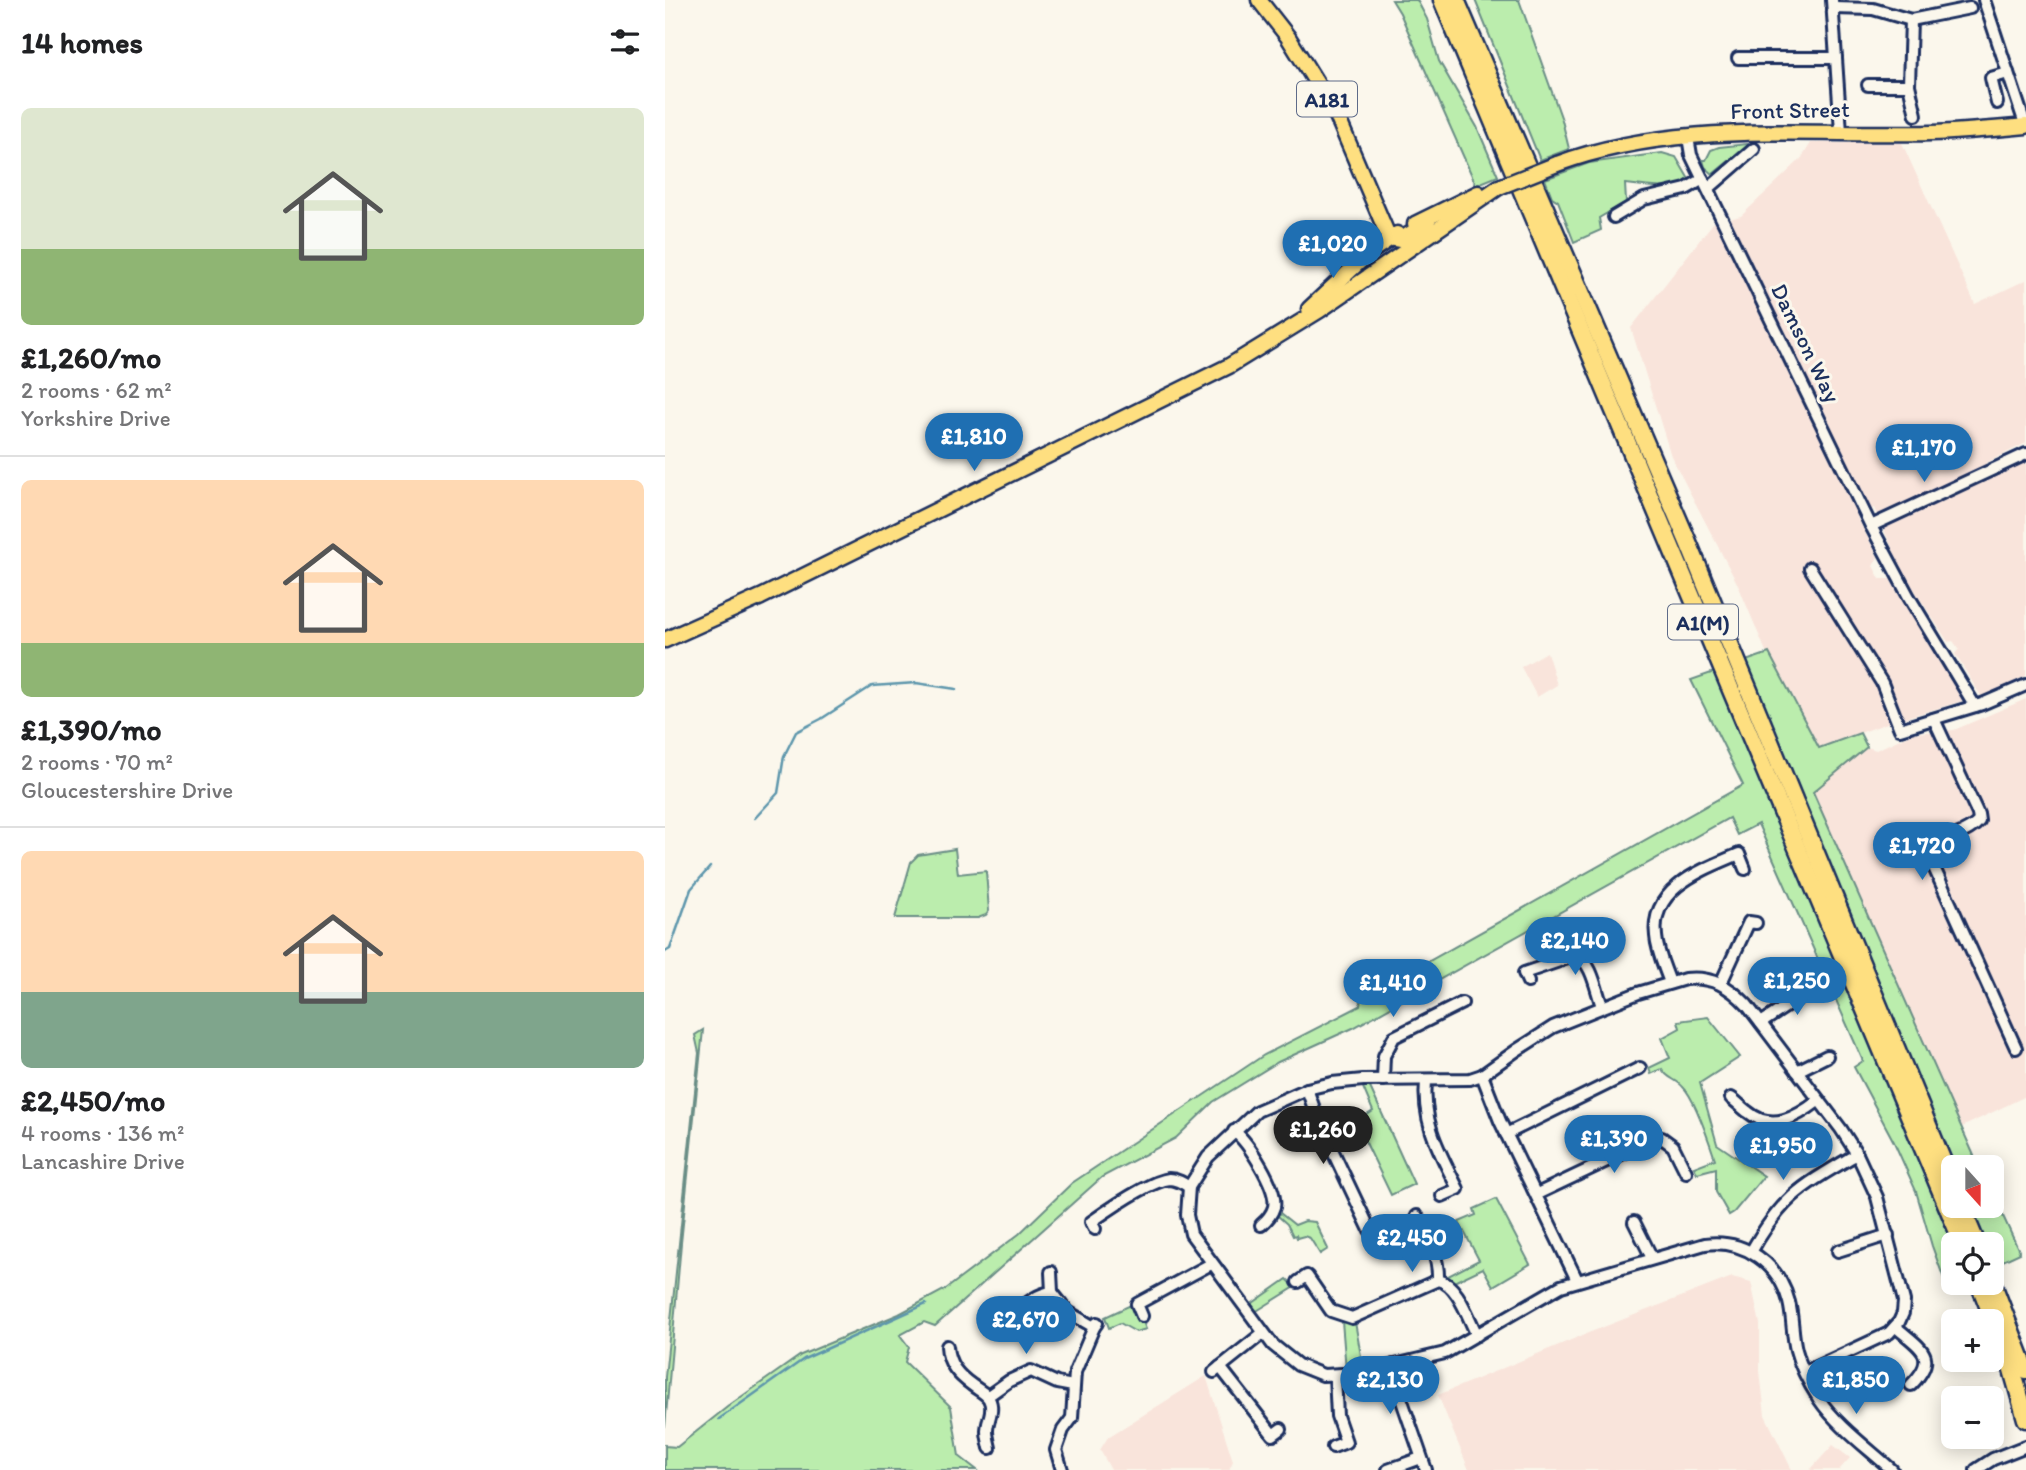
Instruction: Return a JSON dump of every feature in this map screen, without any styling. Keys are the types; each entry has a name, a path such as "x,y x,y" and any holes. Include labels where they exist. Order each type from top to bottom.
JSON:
{"highway":[{"name":"A1(M)","path":"1442,0 1958,1232"},
{"name":"A1(M)","path":"1456,0 1688,542 1941,1157"},
{"path":"1984,1295 2008,1359 2026,1419"},
{"path":"1997,1295 2026,1370"}],"main road":[{"name":"A181","path":"1259,0 1288,37 1337,116 1389,238"},
{"name":"Front Street","path":"1499,187 1557,164 1609,148 1688,137 1759,132 1930,133 2026,126"},
{"path":"665,640 761,597 1229,366 1319,310 1499,187"},
{"path":"1404,234 1437,211 1474,194 1499,187"},
{"name":"A181","path":"1378,207 1404,234"},
{"path":"1293,325 1352,268 1389,238 1459,213"},
{"path":"1401,253 1405,244 1404,234"}],"street":[{"path":"1984,0 2026,126"},
{"path":"1841,132 1832,4 1873,9 1912,20 1970,8"},
{"path":"1912,20 1909,85 1916,115"},
{"path":"1738,58 1836,58"},
{"path":"1997,103 1987,79 2008,74"},
{"path":"1868,85 1909,85"},
{"name":"Damson Way","path":"1688,137 1691,155 1871,526 1909,597 1975,706"},
{"path":"1614,217 1644,199 1705,184 1754,149"},
{"path":"1871,526 2026,454"},
{"path":"1811,568 1882,683 1900,729 1975,706 2026,685"},
{"path":"1934,719 1979,821 1974,827 1939,844 1931,861 2017,1048"},
{"path":"1670,983 1656,940 1656,921 1663,900 1695,875 1739,854 1745,869"},
{"path":"1721,983 1749,922 1756,923"},
{"path":"1528,982 1524,974 1577,955 1584,959 1588,967 1602,1006"},
{"path":"1805,1372 1877,1339 1896,1327 1903,1313 1904,1301 1877,1197 1857,1154 1761,1023 1734,991 1721,983 1699,978 1670,983 1602,1006 1535,1037 1482,1075 1470,1079 1350,1080 1307,1089 1257,1111 1208,1157 1189,1187 1187,1215 1191,1234 1211,1264 1273,1345 1298,1365 1323,1375 1341,1375 1445,1353 1542,1296 1577,1280 1651,1258 1723,1243 1751,1252 1776,1273 1783,1285 1789,1303 1797,1354 1805,1372 1819,1399 1832,1415 1892,1470"},
{"path":"1761,1023 1817,986"},
{"path":"1383,1080 1384,1056 1394,1037 1462,1003"},
{"path":"1797,1071 1828,1058"},
{"path":"1506,1134 1640,1068"},
{"path":"1482,1075 1506,1134 1577,1280"},
{"path":"1426,1080 1424,1099 1427,1121 1458,1189 1441,1196"},
{"path":"1307,1089 1318,1120 1370,1230"},
{"path":"1736,1098 1758,1119 1776,1122 1798,1116 1818,1101"},
{"path":"1234,1131 1248,1144 1274,1196 1273,1210 1261,1225"},
{"path":"1537,1194 1653,1139 1661,1138 1673,1146 1686,1172"},
{"path":"1751,1252 1788,1198 1857,1154"},
{"path":"1095,1229 1091,1222 1157,1183 1171,1179 1189,1187"},
{"path":"1417,1216 1434,1249 1438,1280"},
{"path":"1635,1222 1651,1258"},
{"path":"1838,1251 1888,1235"},
{"path":"1142,1316 1137,1304 1211,1264"},
{"path":"1051,1272 1052,1292 1068,1312 1096,1325 1075,1372 1072,1418 1063,1430 1056,1450 1062,1470"},
{"path":"1298,1282 1307,1276 1331,1311 1352,1318 1438,1280 1443,1281 1453,1290 1477,1335"},
{"path":"1006,1321 1032,1299 1052,1292"},
{"path":"1896,1327 1922,1349 1926,1357 1923,1374 1911,1385"},
{"path":"1263,1333 1217,1370 1273,1435 1281,1429"},
{"path":"947,1346 943,1358 962,1378 988,1396 992,1410 983,1432 990,1448"},
{"path":"1393,1365 1400,1395 1426,1470"},
{"path":"988,1396 1009,1381 1031,1371 1073,1387"},
{"path":"1333,1447 1346,1442 1337,1416 1341,1375"},
{"path":"1976,1470 2026,1446"},
{"path":"1388,1470 1421,1458"}],"shaded area":[{"path":"1811,143 1902,143 1975,304 2026,280 2026,443 1986,463 1994,477 2026,462 2026,676 1991,694 1981,696 1955,654 1959,649 1953,641 1948,642 1904,574 1874,508 1857,517 1878,557 1873,566 1880,579 1890,579 1904,600 1963,701 1890,722 1819,748 1769,653 1767,654 1738,585 1671,456 1631,328 1713,223 1741,216 1801,159"},
{"path":"1547,652 1557,685 1537,697 1521,667"},
{"path":"2026,699 2026,1096 1960,1128 1813,792 1867,747 1876,750 1913,733 1954,730"},
{"path":"1732,1277 1751,1282 1760,1324 1760,1371 1765,1415 1792,1470 1469,1470 1438,1395"},
{"path":"1206,1376 1233,1461 1229,1470 1111,1470 1100,1450 1108,1437"},
{"path":"1833,1445 1850,1458 1839,1470 1810,1470"}],"green space":[{"path":"1392,0 1417,0 1427,19 1439,61 1477,127 1498,176 1476,185"},
{"path":"1475,0 1519,0 1562,120 1569,149 1540,160"},
{"path":"1747,144 1713,174 1705,167 1703,160 1706,160 1711,150"},
{"path":"1662,153 1676,157 1690,181 1676,187 1625,184 1626,202 1599,218 1601,230 1574,242 1558,201 1552,197 1545,179 1589,163"},
{"path":"1769,653 1819,748 1860,733 1867,747 1813,792 1974,1155 1941,1155 1941,1218 2004,1218 2020,1253 2004,1260 2004,1232 1941,1232 1941,1271 1916,1191 1894,1142 1854,1067 1863,1061 1758,824 1737,835 1729,818 1353,1028 1278,1062 1213,1102 1176,1138 1102,1177 935,1326 924,1322 900,1335 909,1347 905,1362 951,1407 959,1456 977,1470 665,1470 665,1446 677,1447 731,1404 801,1355 899,1314 946,1289 1019,1234 1072,1183 1264,1055 1360,1006 1362,990 1374,992 1743,785 1691,680"},
{"path":"955,849 958,874 986,871 989,911 986,915 978,918 895,918 911,862 918,855"},
{"path":"1708,1017 1740,1057 1700,1083 1717,1144 1764,1176 1729,1215 1716,1192 1716,1168 1697,1173 1694,1167 1715,1159 1692,1100 1681,1084 1662,1069 1651,1074 1649,1068 1670,1058 1662,1038 1680,1028 1678,1021"},
{"path":"703,1030 665,1427 665,1377 699,1053 695,1035"},
{"path":"1362,1085 1369,1085 1414,1184 1391,1195 1356,1122 1373,1111"},
{"path":"1496,1199 1530,1264 1493,1286 1483,1268 1454,1282 1448,1276 1479,1260 1459,1222 1476,1215 1474,1209"},
{"path":"1280,1213 1295,1225 1305,1221 1315,1222 1328,1249 1320,1254 1310,1238 1293,1236 1287,1224 1277,1215"},
{"path":"1287,1279 1295,1287 1255,1312 1250,1305"},
{"path":"1135,1303 1146,1329 1136,1332 1120,1323 1109,1328 1105,1317"},
{"path":"1342,1321 1355,1322 1363,1367 1346,1370"}],"waterway":[{"path":"755,818 778,793 784,756 796,732 872,686 916,683 956,689"},
{"path":"665,952 670,949 691,889 710,867"},
{"path":"719,1419 804,1359 926,1304"}]}
